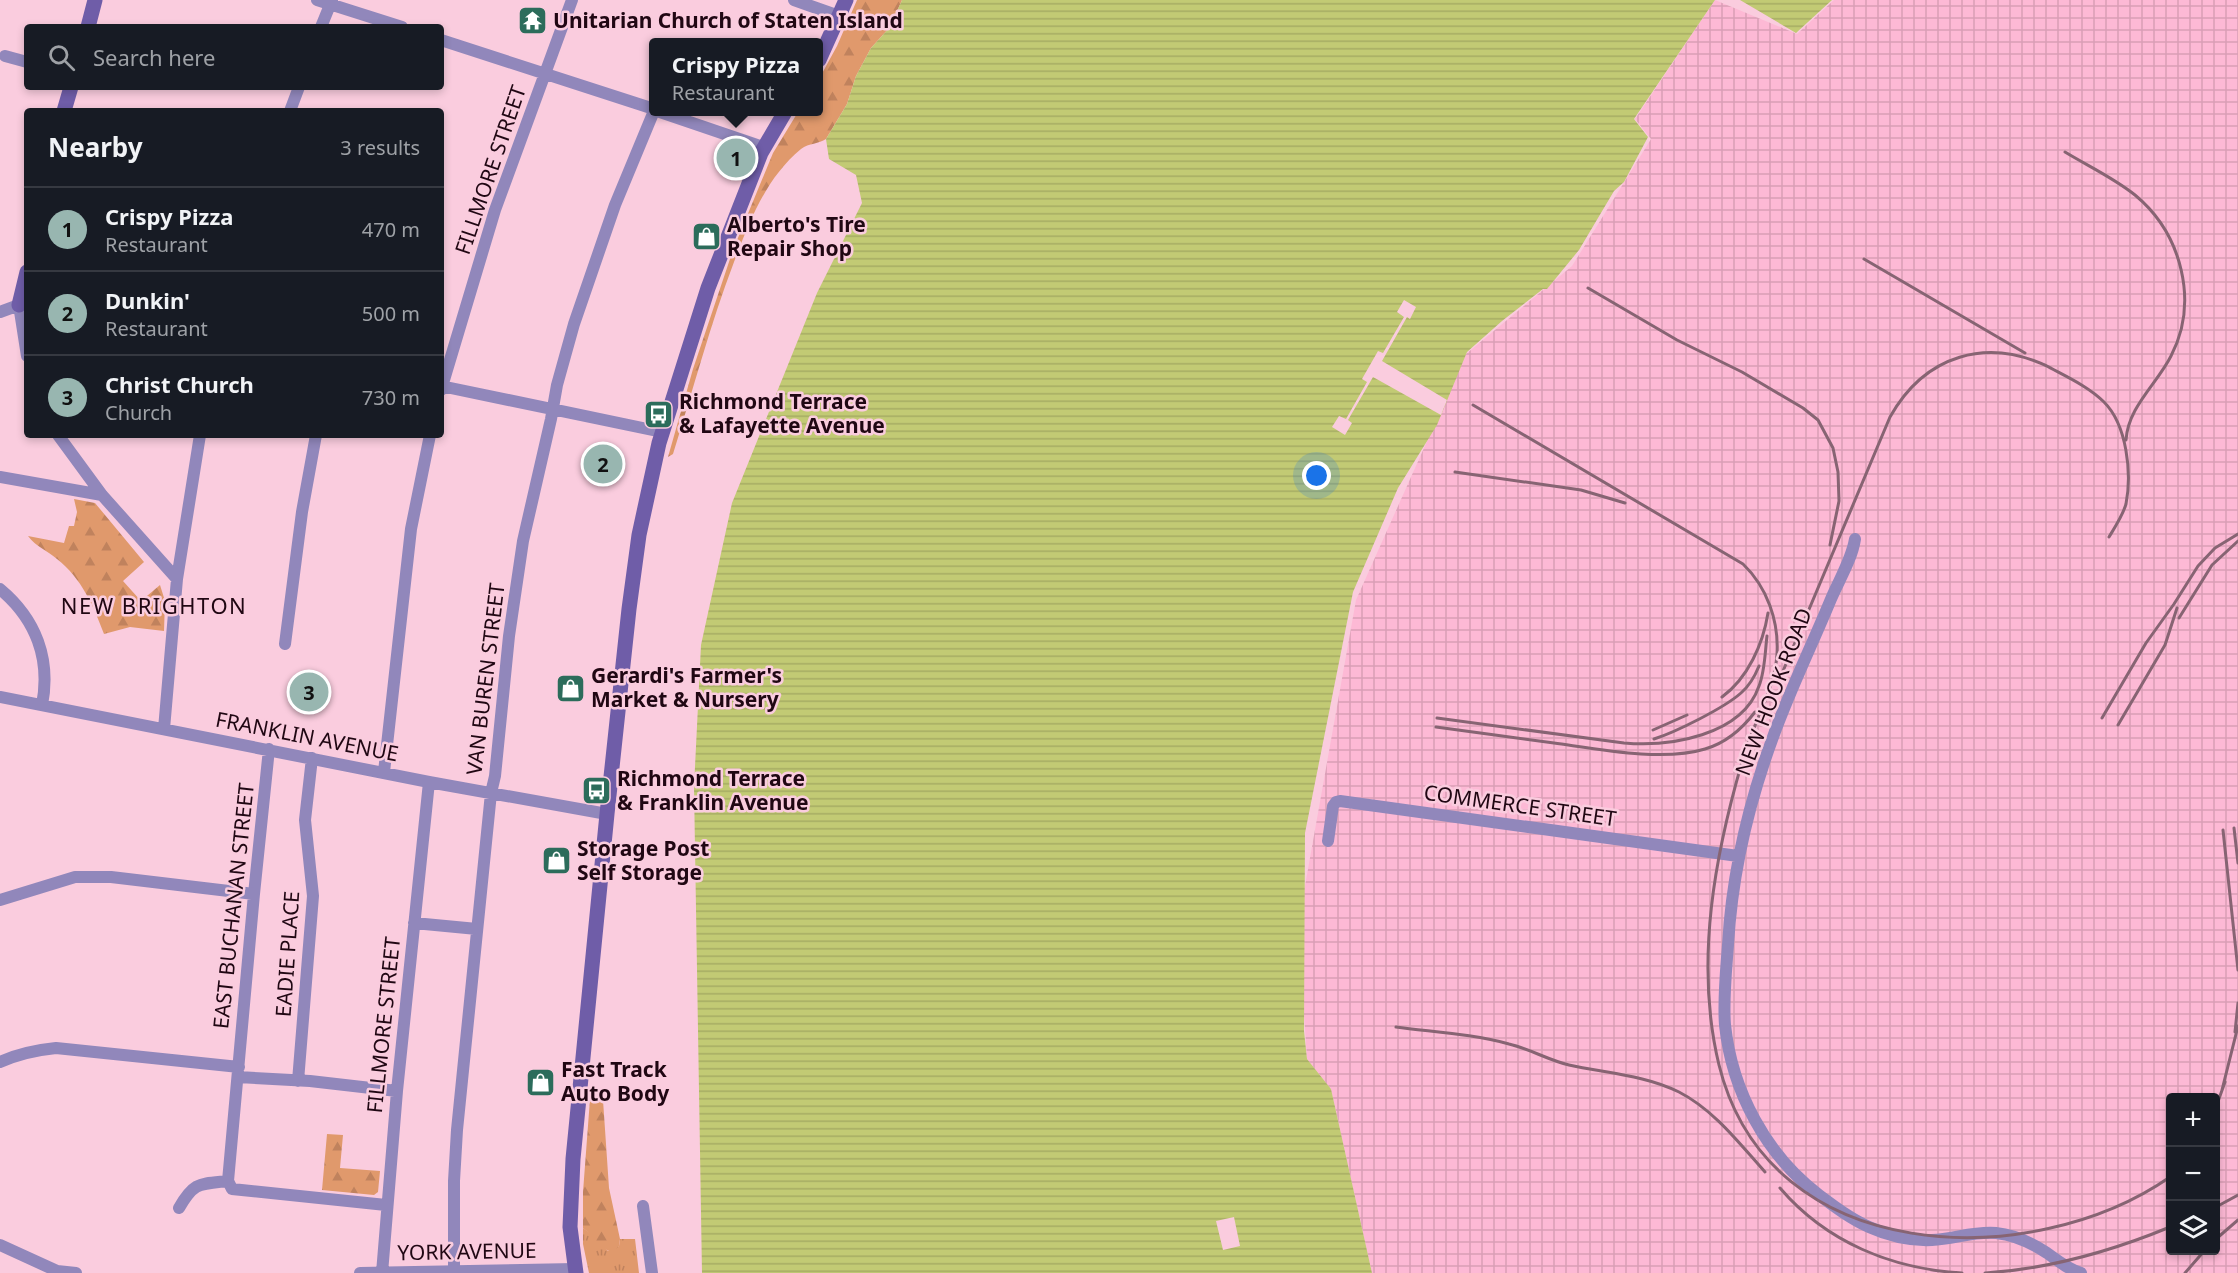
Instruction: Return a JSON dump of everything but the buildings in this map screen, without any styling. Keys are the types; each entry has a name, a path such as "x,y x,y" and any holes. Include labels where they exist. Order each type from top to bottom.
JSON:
{"main road":[{"path":"89,24 95,0"},
{"path":"823,51 846,0"},
{"path":"65,108 70,90"},
{"path":"575,1271 570,1227 571,1176 607,814 634,571 645,500 662,432 712,274 763,147 782,116"}],"street":[{"path":"317,0 331,2 393,24"},
{"name":"FILLMORE STREET","path":"444,377 495,210 572,0"},
{"path":"794,0 839,16"},
{"path":"322,24 331,2"},
{"path":"444,41 649,108"},
{"path":"5,56 24,61"},
{"path":"291,108 298,90"},
{"name":"VAN BUREN STREET","path":"454,1270 454,1180 457,1130 491,793 495,776 509,636 523,541 557,385 588,282 615,205 652,116"},
{"path":"674,116 763,147"},
{"path":"0,312 23,306"},
{"path":"444,388 662,432"},
{"path":"60,438 102,495 177,579"},
{"path":"164,729 177,579 200,438"},
{"path":"285,644 302,512 315,438"},
{"path":"384,772 411,530 429,438"},
{"path":"0,477 102,495"},
{"name":"NEW HOOK ROAD","path":"1855,539 1773,736 1738,856 1724,992 1725,1025 1738,1085 1759,1127 1780,1158 1800,1179 1846,1215 1892,1236 1933,1240 1976,1233 2004,1235 2034,1245 2068,1268 2081,1273"},
{"path":"0,589 20,607 29,620 41,647 45,679 42,705"},
{"name":"FRANKLIN AVENUE","path":"0,697 429,782 607,814"},
{"name":"EAST BUCHANAN STREET","path":"230,1185 238,1072 269,749"},
{"name":"EADIE PLACE","path":"298,1081 314,896 305,820 312,758"},
{"name":"FILLMORE STREET","path":"381,1273 429,782"},
{"name":"COMMERCE STREET","path":"1328,841 1333,806 1340,801 1738,856"},
{"path":"0,900 75,877 111,877 254,894"},
{"path":"414,923 477,929"},
{"path":"0,1062 35,1050 56,1048 298,1081 397,1091"},
{"path":"179,1208 189,1191 203,1184 230,1185 386,1205"},
{"path":"643,1206 652,1273"},
{"path":"0,1245 57,1271 76,1273"},
{"name":"YORK AVENUE","path":"360,1273 454,1270 575,1271"}],"shaded area":[{"path":"902,0 1715,0 1634,119 1648,137 1624,182 1614,191 1579,250 1547,289 1543,289 1502,321 1467,352 1437,425 1398,488 1353,592 1305,833 1304,1031 1307,1059 1331,1089 1372,1273 702,1273 694,787 701,645 732,503 817,293 862,203 856,175 829,159 826,139 847,104 856,76 871,48 890,27"},
{"path":"1715,0 1797,34 1834,0 2238,0 2238,1273 1372,1273 1331,1089 1307,1059 1298,925 1356,600 1466,354 1572,266 1651,139 1635,119"},
{"path":"1740,0 1832,0 1796,33"}],"green space":[{"path":"857,0 902,0 890,27 871,48 856,76 847,104 826,139 804,147 789,160 760,201 725,286 673,454 668,457 693,369 733,250 773,153 796,116 823,116 823,72"},
{"path":"74,499 95,503 144,562 123,581 141,601 160,585 165,601 164,631 130,627 104,634 80,584 66,567 28,536 64,543 69,526 74,526 77,512"},
{"path":"590,1099 603,1100 609,1188 620,1239 619,1246 613,1252 601,1245 583,1228 583,1192"},
{"path":"327,1134 343,1135 340,1168 380,1171 378,1192 374,1195 322,1190"},
{"path":"583,1228 608,1251 619,1246 620,1239 635,1239 639,1273 589,1273 583,1244"}],"pier":[{"path":"1404,300 1416,307 1410,319 1407,317 1382,361 1447,400 1441,415 1373,377 1348,420 1352,423 1345,435 1332,427 1339,416 1346,419 1367,382 1362,379 1378,351 1383,353 1404,317 1397,312"},
{"path":"1234,1217 1240,1246 1223,1250 1216,1221"}],"railway":[{"path":"2065,152 2127,189 2151,211 2164,229 2181,270 2184,314 2179,335 2171,356 2137,406 2126,440"},
{"path":"1864,259 2025,353"},
{"path":"1588,288 1677,340 1742,372 1803,408 1818,420 1833,448 1838,472 1839,501 1830,545"},
{"path":"1778,683 1890,417 1904,396 1921,379 1939,366 1960,357 1981,353 2004,353 2027,358 2051,368"},
{"path":"2045,365 2098,396 2112,412 2123,436 2128,464 2128,492 2123,512 2109,537"},
{"path":"1473,405 1743,564 1759,583 1770,605 1776,629 1775,667 1769,692 1745,752 1725,829 1711,907 1708,987 1719,1065 1747,1132 1791,1182 1847,1215 1912,1233 1980,1237 2048,1229 2113,1208 2166,1179"},
{"path":"1455,472 1581,490 1625,503"},
{"path":"2102,718 2146,643 2198,566 2215,548 2238,534"},
{"path":"2179,618 2212,565 2238,541"},
{"path":"2118,725 2165,645 2177,608"},
{"path":"1722,697 1739,680 1753,660 1768,613"},
{"path":"1437,718 1624,743 1662,743 1682,740 1721,727 1737,717 1750,703 1761,680 1767,636"},
{"path":"1654,739 1723,706 1741,693 1754,677 1759,666"},
{"path":"1436,727 1610,751 1670,754 1688,753 1720,743 1739,730 1755,712"},
{"path":"1653,730 1687,715"},
{"path":"2234,828 2238,863"},
{"path":"2223,830 2238,970"},
{"path":"2235,1032 2238,1003"},
{"path":"2222,1090 2238,1026"},
{"path":"1396,1027 1495,1041 1517,1046 1569,1065 1639,1078 1666,1086 1704,1108 1765,1172"},
{"path":"2220,1096 2225,1082"},
{"path":"1780,1188 1818,1224 1862,1249 1910,1266 1962,1273"},
{"path":"2220,1205 2238,1195"},
{"path":"2220,1236 2238,1220"},
{"path":"1985,1273 2032,1268 2079,1258 2166,1229"},
{"path":"2185,1273 2201,1255"}],"place":[{"name":"Unitarian Church of Staten Island","path":"532,21"},
{"name":"Crispy Pizza","path":"736,158"},
{"name":"Alberto's Tire Repair Shop","path":"706,237"},
{"name":"Richmond Terrace & Lafayette Avenue","path":"658,414"},
{"name":"Dunkin'","path":"603,464"},
{"name":"Gerardi's Farmer's Market & Nursery","path":"570,688"},
{"name":"Christ Church","path":"309,692"},
{"name":"Richmond Terrace & Franklin Avenue","path":"596,791"},
{"name":"Storage Post Self Storage","path":"556,861"},
{"name":"Fast Track Auto Body","path":"540,1082"}],"district":[{"name":"NEW BRIGHTON","path":"154,606"}]}
